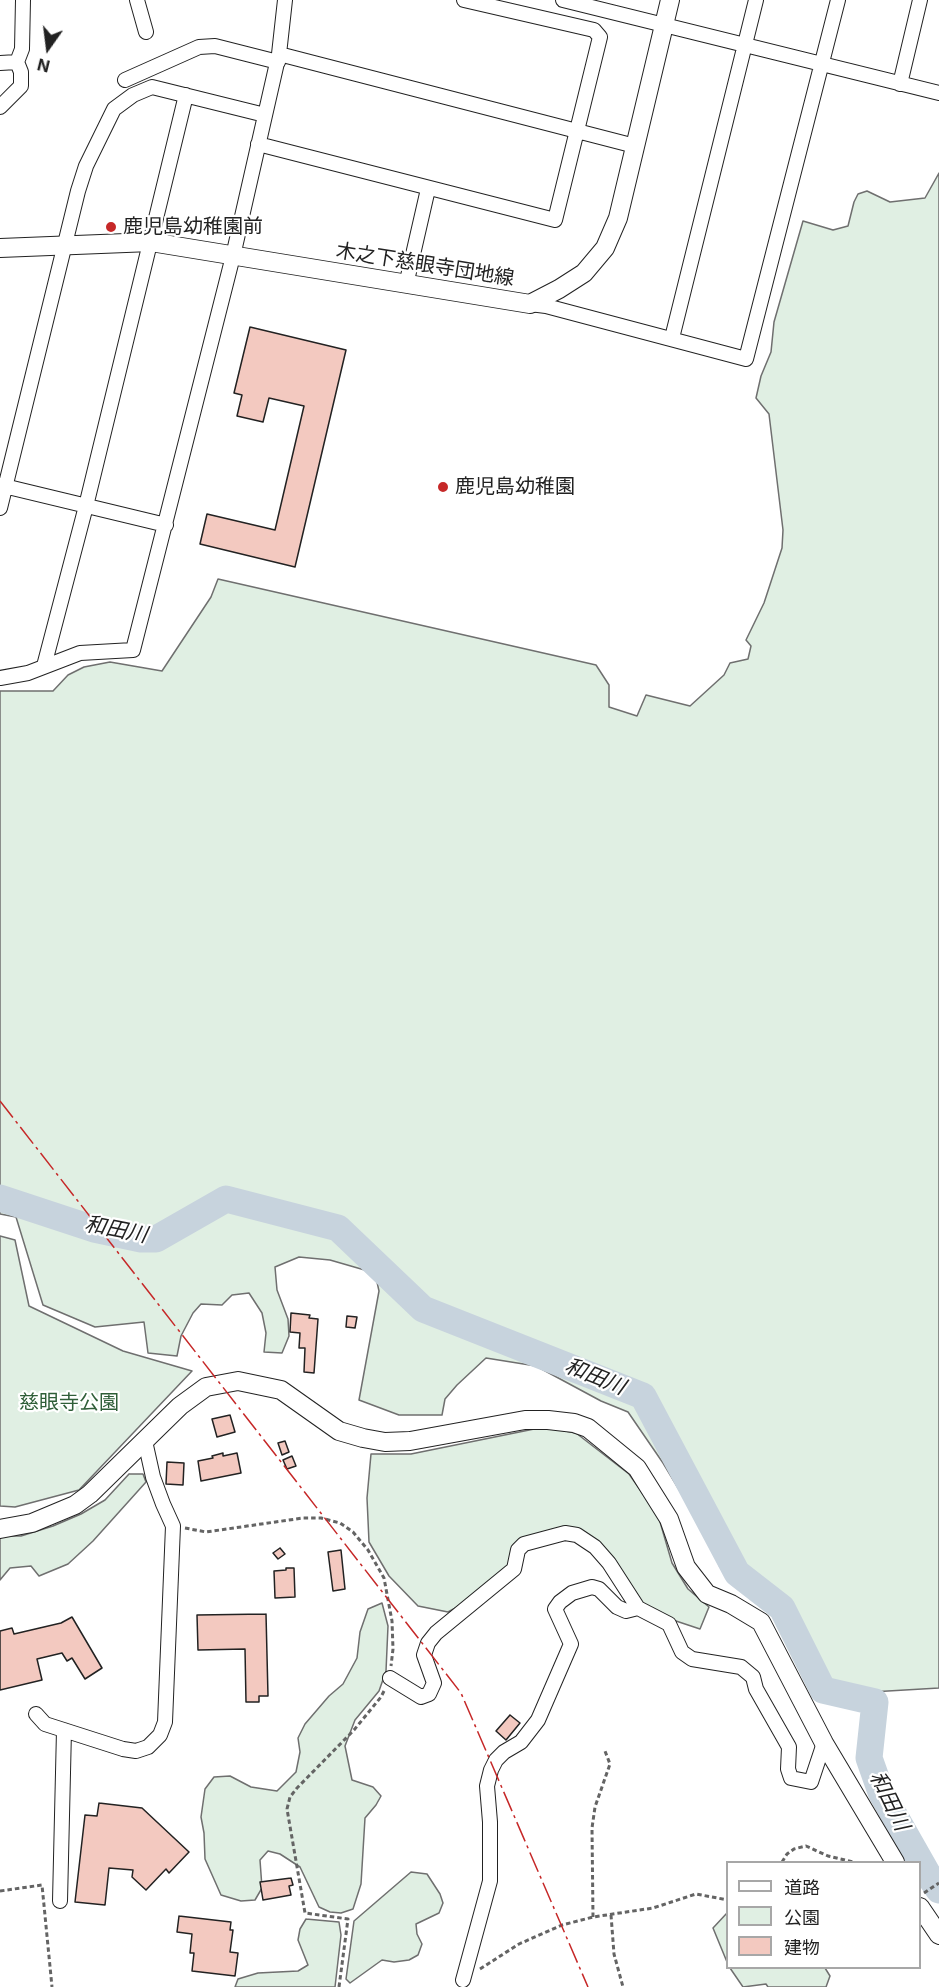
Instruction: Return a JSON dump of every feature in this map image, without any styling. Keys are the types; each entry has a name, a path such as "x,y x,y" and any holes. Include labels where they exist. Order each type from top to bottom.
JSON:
{"street":[{"path":"0,107 21,86 21,72 17,62 22,49 23,0"},
{"path":"137,0 146,32"},
{"path":"258,144 555,220 600,37 594,30 464,0"},
{"path":"563,0 581,2 663,26 939,93"},
{"name":"木之下慈眼寺団地線","path":"0,248 151,242 530,304 584,273 605,248 618,218 670,0"},
{"path":"672,338 756,0"},
{"path":"530,304 672,338 746,359 838,0"},
{"path":"900,84 920,0"},
{"path":"0,678 28,673 80,653 133,650 233,256 279,58 286,1"},
{"path":"125,80 199,47 215,46 279,58 635,146"},
{"path":"0,63 17,62"},
{"path":"0,508 3,486 86,166 114,109 133,95 152,87 265,115"},
{"path":"44,666 86,506 186,95"},
{"path":"406,285 428,189"},
{"path":"3,486 166,525"},
{"path":"0,1529 32,1523 75,1505 90,1494 180,1406 206,1387 238,1381 281,1390 339,1431 386,1442 410,1441 525,1420 574,1423 588,1428 637,1468 669,1519 686,1567 707,1594 731,1604 761,1622 824,1743 894,1861"},
{"path":"36,1714 45,1724 123,1749 136,1750 148,1747 160,1735 165,1722 174,1526 153,1477 145,1441"},
{"path":"390,1678 421,1697 429,1694 434,1683 424,1655 428,1643 436,1633 514,1569 518,1550 524,1544 566,1533 577,1535 595,1547 609,1563 638,1608 669,1624 682,1652 693,1659 741,1667 753,1677 756,1689 789,1747 788,1769 791,1778 811,1782 824,1743"},
{"path":"463,1980 490,1881 490,1822 487,1786 491,1770 496,1760 504,1752 521,1742 538,1720 571,1644 555,1609 572,1593 592,1587 599,1589 617,1607 626,1611 638,1608"},
{"path":"60,1901 64,1730"},
{"path":"921,1908 939,1935"}],"path":[{"path":"174,1526 206,1532 303,1518 321,1518 340,1523 353,1532 368,1550 384,1578 392,1630 390,1678 381,1697 354,1730 297,1788 290,1797 287,1809 305,1913 348,1919 339,1987"},
{"path":"593,1917 592,1828 595,1807 610,1764 605,1751"},
{"path":"783,1861 787,1854 794,1849 806,1846 846,1861"},
{"path":"921,1894 939,1883"},
{"path":"0,1891 42,1885 52,1987"},
{"path":"463,1980 519,1944 562,1925 593,1917 653,1908 696,1894 726,1900"},
{"path":"611,1915 614,1954 623,1987"}],"green space":[{"path":"939,173 939,1688 871,1692 821,1685 788,1642 769,1610 720,1567 698,1521 663,1463 628,1412 601,1401 536,1366 486,1358 445,1399 442,1415 399,1415 359,1400 379,1291 375,1273 330,1260 299,1257 275,1267 277,1290 288,1319 289,1336 282,1353 264,1352 266,1333 262,1313 249,1293 232,1295 222,1305 201,1304 193,1313 181,1336 177,1356 148,1353 144,1322 95,1327 43,1305 16,1217 0,1214 0,691 53,691 68,675 84,667 110,662 162,671 211,597 218,579 596,665 609,685 609,707 637,716 646,695 690,706 724,675 730,663 748,659 751,646 746,640 764,603 782,548 783,530 769,414 756,398 761,376 771,352 774,322 803,221 833,230 848,226 858,194 867,191 890,202 925,198"},
{"name":"慈眼寺公園","path":"0,1236 15,1240 29,1306 123,1351 192,1371 79,1490 15,1507 0,1506"},
{"path":"544,1427 576,1433 629,1474 658,1515 672,1563 688,1589 709,1607 700,1629 670,1619 640,1602 579,1531 522,1541 513,1561 474,1598 448,1612 418,1606 389,1576 369,1542 367,1498 371,1454 411,1454"},
{"path":"129,1474 143,1474 146,1482 93,1541 68,1564 39,1576 31,1566 10,1568 0,1580 0,1536 21,1536 81,1514 105,1500"},
{"path":"382,1603 388,1626 386,1671 379,1691 355,1720 345,1746 352,1780 373,1787 381,1796 365,1818 361,1884 353,1909 341,1913 330,1912 319,1907 300,1867 280,1854 268,1851 260,1860 262,1888 255,1900 241,1901 221,1895 205,1859 201,1817 205,1789 214,1777 230,1776 251,1787 277,1791 296,1772 300,1752 298,1738 305,1724 329,1696 343,1684 357,1658 360,1632 368,1609"},
{"path":"411,1872 427,1874 443,1903 439,1913 416,1924 417,1934 422,1944 418,1955 409,1960 394,1962 382,1960 350,1983 346,1979 354,1921"},
{"path":"726,1914 726,1960 713,1928"},
{"path":"306,1919 339,1922 341,1935 335,1987 235,1987 238,1979 258,1973 298,1971 308,1965 298,1940 300,1929"},
{"path":"731,1969 826,1969 830,1976 826,1987 768,1987 766,1984 743,1987"}],"building":[{"path":"250,327 346,350 295,567 200,544 207,514 275,530 304,406 269,398 263,422 237,416 242,395 234,393"},
{"path":"291,1313 310,1315 309,1318 318,1319 314,1373 304,1372 305,1348 299,1348 300,1333 290,1332"},
{"path":"347,1316 357,1317 355,1328 346,1327"},
{"path":"230,1415 235,1432 217,1437 212,1419"},
{"path":"285,1441 289,1452 282,1455 278,1443"},
{"path":"223,1453 223,1456 237,1453 241,1473 201,1481 198,1461"},
{"path":"292,1456 296,1466 287,1469 283,1460"},
{"path":"167,1462 184,1463 183,1485 166,1484"},
{"path":"280,1548 285,1554 278,1559 273,1553"},
{"path":"341,1550 345,1589 333,1591 328,1552"},
{"path":"286,1568 294,1568 295,1597 275,1598 274,1571 286,1570"},
{"path":"266,1614 268,1696 259,1696 259,1702 246,1702 245,1649 198,1650 197,1615"},
{"path":"72,1617 102,1668 85,1679 72,1658 67,1661 62,1653 37,1659 42,1680 0,1690 0,1631 12,1628 14,1634 61,1623"},
{"path":"510,1715 520,1723 506,1740 496,1731"},
{"path":"99,1803 142,1808 189,1852 169,1873 166,1869 146,1890 132,1877 133,1870 109,1868 105,1905 75,1902 85,1815 97,1816"},
{"path":"291,1878 293,1885 289,1886 291,1895 263,1900 260,1882"},
{"path":"179,1916 231,1922 230,1930 233,1930 230,1952 238,1953 235,1976 192,1971 194,1953 190,1953 192,1934 177,1932"}],"waterway":[{"name":"和田川","path":"0,1198 94,1229 141,1239 156,1239 226,1199 338,1228 423,1309 643,1396 737,1573 782,1608 823,1690 875,1702 869,1758 881,1792 920,1861"},
{"name":"和田川","path":"921,1862 939,1890"}],"power":[{"path":"0,1101 461,1693 588,1987"}],"place":[{"name":"鹿児島幼稚園前","path":"111,227"},
{"name":"鹿児島幼稚園","path":"443,487"}]}
